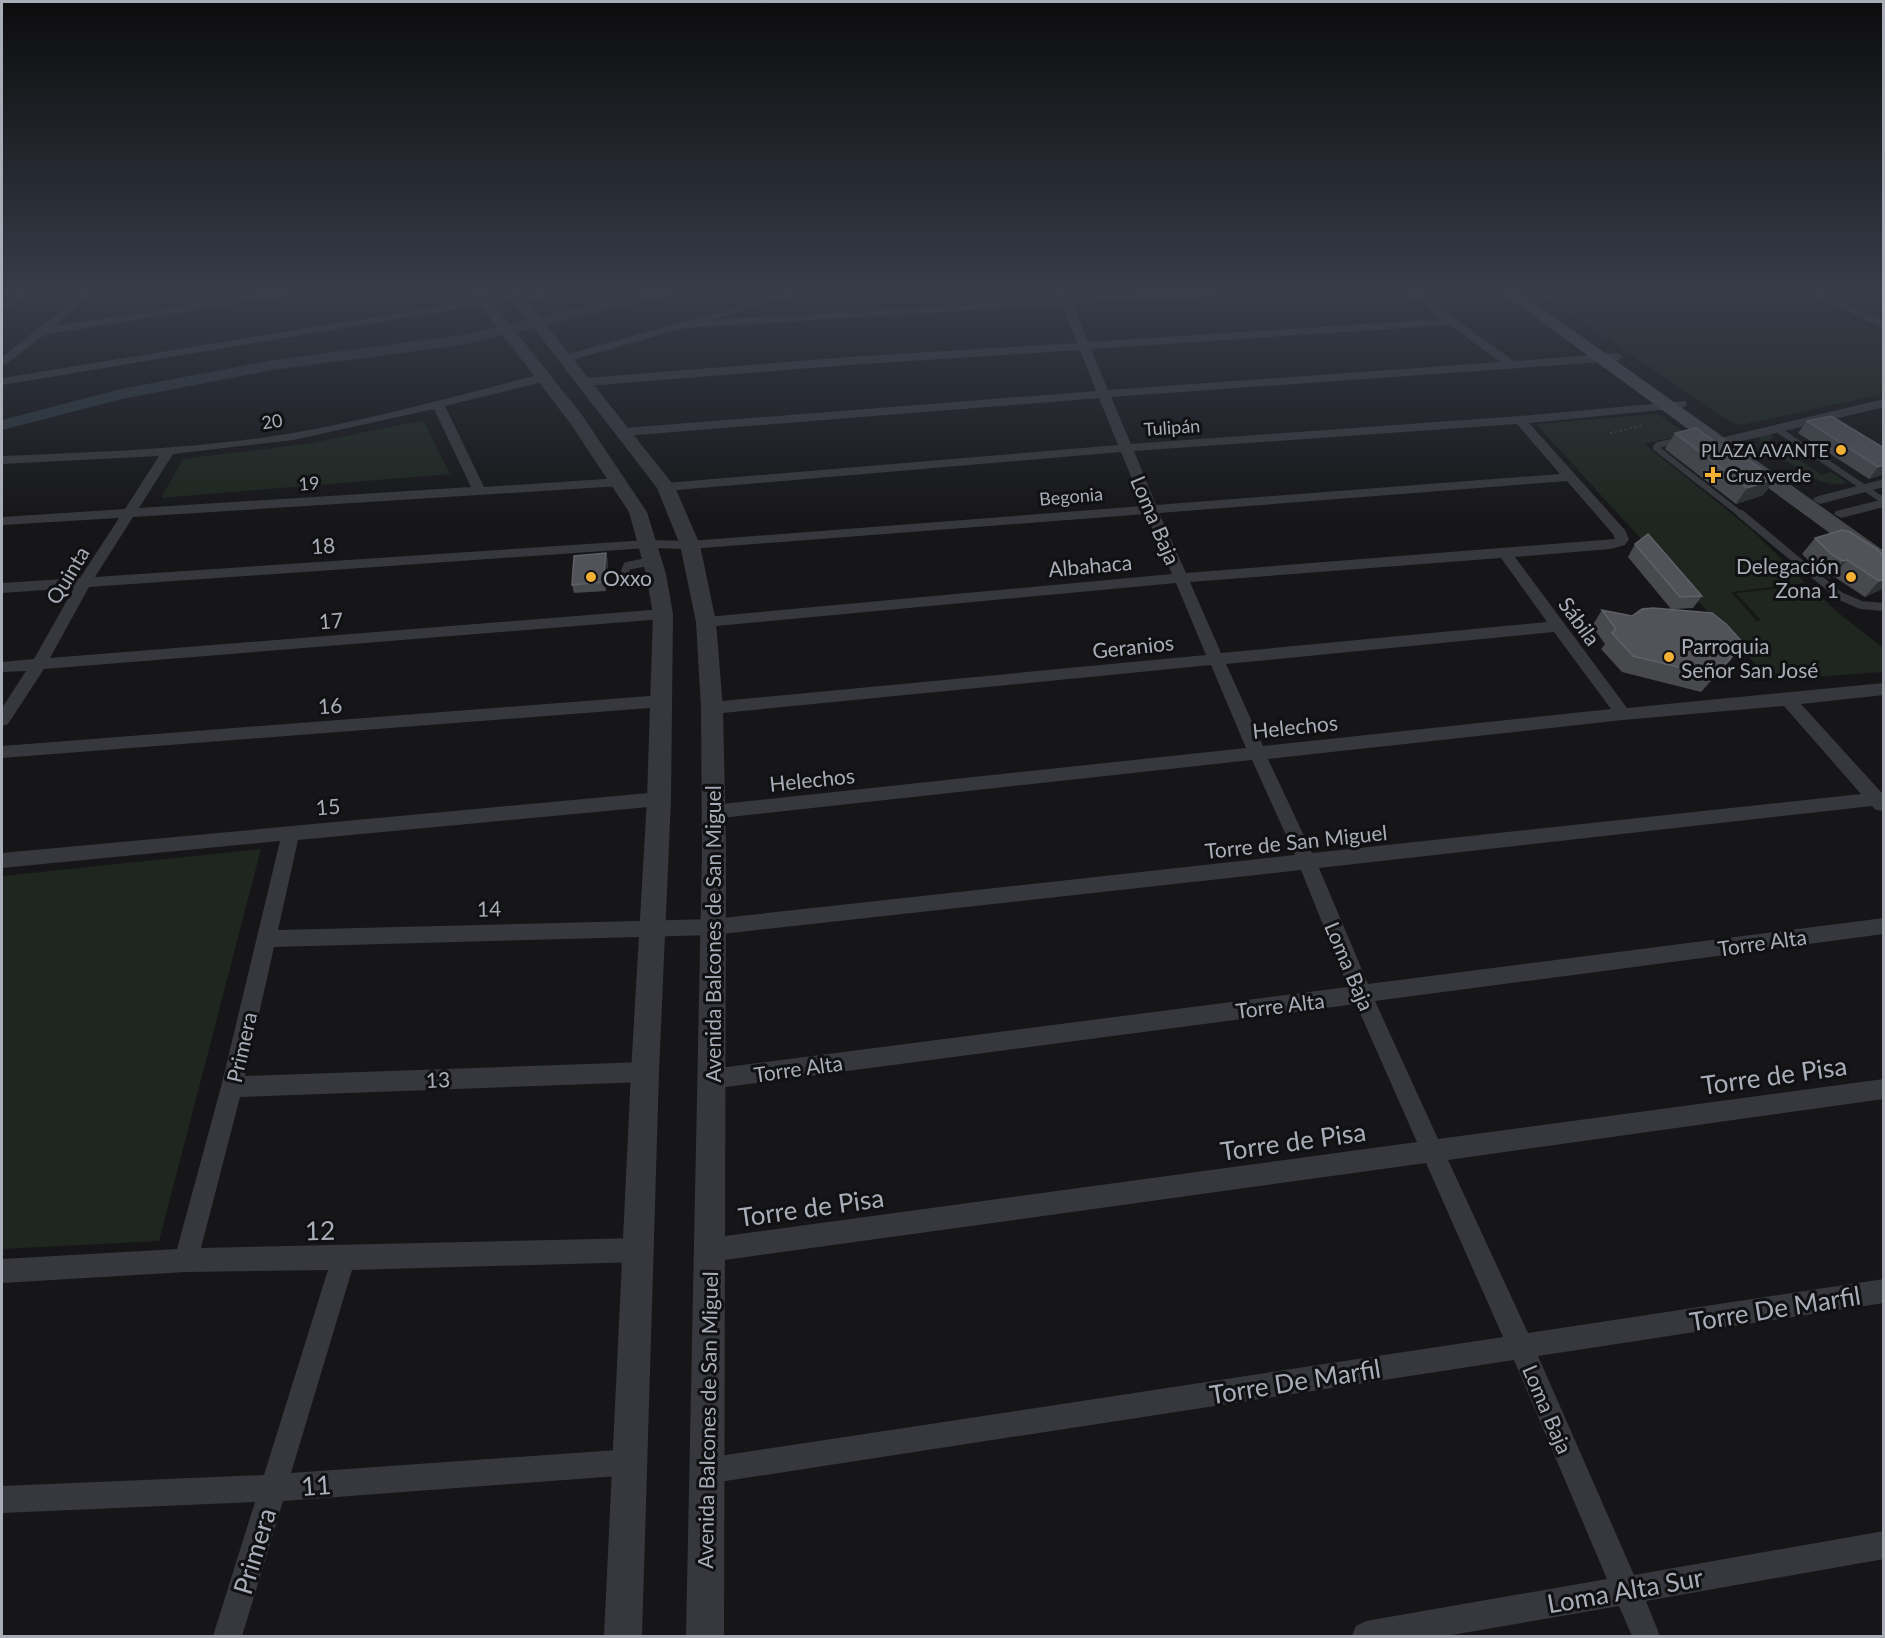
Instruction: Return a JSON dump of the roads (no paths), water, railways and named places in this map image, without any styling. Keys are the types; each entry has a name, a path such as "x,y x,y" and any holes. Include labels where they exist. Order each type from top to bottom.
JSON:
{"main road":[{"path":"1623,368 1674,405 1713,439 1845,523 1884,544"},
{"path":"1674,405 1713,439 1820,500 1884,562"}],"street":[{"path":"2,382 78,368"},
{"path":"535,368 576,419 638,512 652,561 663,614 659,799 645,1072 623,1636"},
{"name":"Avenida Balcones de San Miguel","path":"574,368 666,487 690,544 706,622 712,708 714,852 705,1636"},
{"path":"586,382 774,368"},
{"name":"Loma Baja","path":"1093,368 1150,507 1307,862 1362,995 1521,1347 1646,1636"},
{"path":"624,432 1104,394 1477,368"},
{"name":"20","path":"2,460 168,452 258,442 316,432 542,378"},
{"path":"1713,439 1776,429 1884,403"},
{"path":"438,404 479,490"},
{"name":"Tulipán","path":"666,487 1126,448 1520,420 1674,405"},
{"path":"1520,420 1570,477"},
{"name":"Quinta","path":"2,720 39,664 84,583 168,452"},
{"name":"Begonia","path":"652,561 690,544 1150,507 1570,477"},
{"name":"Albahaca","path":"706,622 1181,578 1610,545 1620,542 1622,539 1620,533 1570,477"},
{"name":"19","path":"2,521 620,482"},
{"path":"1820,500 1884,483"},
{"path":"1845,523 1884,502"},
{"name":"Sábila","path":"1505,553 1623,714"},
{"name":"18","path":"2,588 652,561"},
{"name":"17","path":"2,667 663,614"},
{"name":"Geranios","path":"712,708 1558,626"},
{"name":"Helechos","path":"712,812 1623,714 1884,689"},
{"path":"1788,700 1881,801"},
{"name":"16","path":"2,752 662,701"},
{"name":"15","path":"2,860 659,799"},
{"name":"Torre de San Miguel","path":"713,927 1881,801"},
{"name":"Primera","path":"186,1260 232,1087 291,832"},
{"name":"Torre Alta","path":"711,1079 1884,926"},
{"name":"14","path":"267,939 713,927"},
{"name":"13","path":"232,1087 645,1072"},
{"name":"Torre de Pisa","path":"710,1250 1884,1089"},
{"name":"12","path":"2,1270 186,1260 639,1250"},
{"name":"Primera","path":"228,1636 344,1258"},
{"name":"Torre De Marfil","path":"706,1471 1884,1291"},
{"name":"11","path":"2,1500 273,1488 631,1462"},
{"name":"Loma Alta Sur","path":"1366,1636 1884,1545"}],"lane":[{"path":"1776,429 1884,502"},
{"path":"1685,439 1658,445 1656,448 1745,517 1840,596 1862,606 1884,607"}],"waterway":[{"path":"2,425 121,394 255,368"}],"place":[{"name":"PLAZA AVANTE","path":"1841,450"},
{"name":"Cruz verde","path":"1713,475"},
{"name":"Oxxo","path":"591,577"},
{"name":"Delegación Zona 1","path":"1851,577"},
{"name":"Parroquia Señor San José","path":"1669,657"}]}
